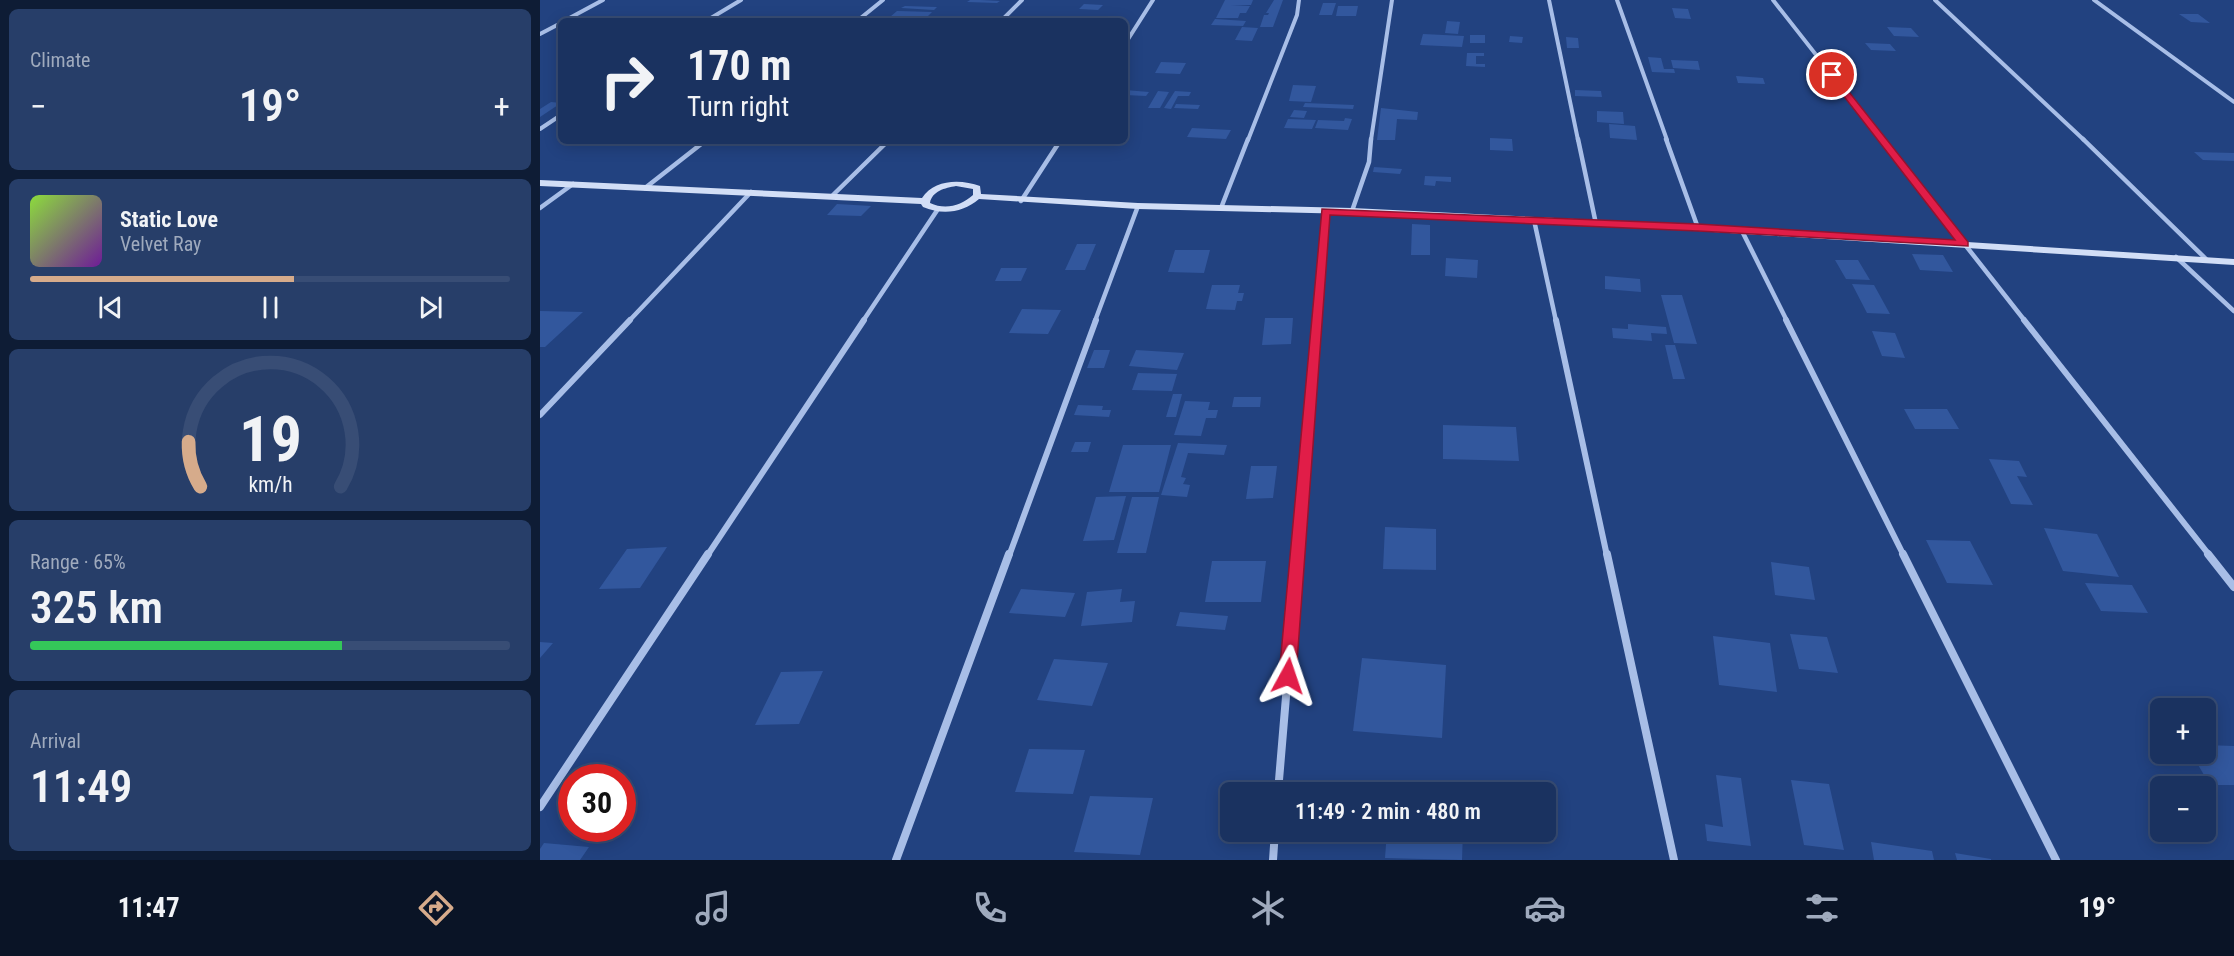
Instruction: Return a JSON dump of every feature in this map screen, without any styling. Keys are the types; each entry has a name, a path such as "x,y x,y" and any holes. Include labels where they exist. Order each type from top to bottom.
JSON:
{"main road":[{"path":"540,183 925,201"},
{"path":"925,201 931,192 956,184 977,188 977,196"},
{"path":"925,201 926,205 939,209 957,208 977,196 1021,201 1138,206 1352,211 1698,228 2234,262"}],"street":[{"path":"569,18 603,0"},
{"path":"711,18 741,0"},
{"path":"861,18 883,0"},
{"path":"1004,18 1022,0"},
{"path":"1128,39 1153,0"},
{"path":"1221,208 1297,15 1299,0"},
{"path":"1352,211 1369,162 1372,119 1389,31 1392,0"},
{"path":"1549,0 1596,224"},
{"path":"1617,0 1698,228"},
{"path":"1773,0 2234,587"},
{"path":"1935,0 2043,100 2206,259"},
{"path":"2094,0 2234,102"},
{"path":"540,34 558,24"},
{"path":"540,129 558,117"},
{"path":"645,188 701,144"},
{"path":"833,195 885,144"},
{"path":"1021,201 1058,144"},
{"path":"540,208 573,184"},
{"path":"540,415 751,192"},
{"path":"896,860 1138,206"},
{"path":"540,807 939,209"},
{"path":"1279,782 1326,211"},
{"path":"1534,220 1674,860"},
{"path":"1742,231 2056,860"},
{"path":"2176,257 2234,311"},
{"path":"1273,860 1274,842"}],"building":[{"path":"970,0 1000,1 997,3 967,2"},
{"path":"1225,0 1253,0 1251,5 1231,5 1250,6 1246,13 1240,13 1238,18 1216,18"},
{"path":"1274,0 1283,0 1273,27 1260,27 1264,15 1268,15 1269,13 1266,13"},
{"path":"1323,3 1336,3 1332,15 1319,15"},
{"path":"1084,4 1103,5 1098,10 1079,9"},
{"path":"905,6 937,7 934,10 901,8"},
{"path":"1338,6 1358,6 1356,16 1336,16"},
{"path":"1672,8 1688,9 1691,19 1675,18"},
{"path":"897,11 932,12 926,18 890,17"},
{"path":"2179,14 2198,14 2210,23 2191,22"},
{"path":"1215,19 1246,21 1243,26 1211,25"},
{"path":"1447,21 1460,22 1458,34 1445,33"},
{"path":"1242,27 1258,28 1252,41 1235,40"},
{"path":"1887,27 1911,28 1919,37 1894,36"},
{"path":"1423,34 1464,36 1462,47 1420,45"},
{"path":"1470,35 1485,35 1485,43 1470,43"},
{"path":"1510,36 1523,37 1522,43 1509,42"},
{"path":"1566,37 1578,38 1579,48 1567,48"},
{"path":"1865,43 1890,44 1896,51 1871,50"},
{"path":"1467,53 1484,53 1484,56 1476,56 1476,64 1485,64 1485,67 1466,66"},
{"path":"1648,57 1661,58 1664,69 1674,69 1675,73 1652,72"},
{"path":"1671,60 1698,61 1700,70 1673,68"},
{"path":"1161,62 1186,63 1180,74 1155,73"},
{"path":"1736,76 1763,78 1765,84 1738,83"},
{"path":"1293,85 1316,86 1311,102 1289,101"},
{"path":"1128,90 1149,92 1146,96 1128,95"},
{"path":"1575,90 1601,91 1602,97 1575,96"},
{"path":"1158,91 1169,92 1160,108 1148,108"},
{"path":"1175,91 1191,92 1189,96 1178,96 1171,109 1164,108"},
{"path":"551,102 558,103 558,105 540,117 540,109"},
{"path":"1305,103 1354,105 1353,109 1303,107"},
{"path":"1176,104 1200,105 1198,109 1174,108"},
{"path":"1381,108 1418,112 1417,120 1397,119 1395,140 1377,140"},
{"path":"1294,110 1307,111 1304,118 1290,117"},
{"path":"1597,111 1623,112 1624,124 1597,122"},
{"path":"1345,118 1352,119 1348,130 1315,128 1318,120 1344,121"},
{"path":"1288,119 1316,120 1312,129 1284,128"},
{"path":"1609,124 1635,126 1637,140 1610,138"},
{"path":"1192,128 1231,130 1226,139 1187,137"},
{"path":"1490,138 1512,139 1513,151 1490,150"},
{"path":"2194,152 2234,153 2234,161 2203,160"},
{"path":"1374,167 1402,169 1400,174 1373,172"},
{"path":"1425,176 1451,177 1451,182 1436,181 1435,186 1424,185"},
{"path":"837,204 871,206 861,216 827,215"},
{"path":"1412,224 1430,225 1430,255 1411,255"},
{"path":"1077,244 1096,244 1085,270 1065,270"},
{"path":"1175,250 1210,250 1204,273 1168,272"},
{"path":"1912,254 1943,255 1953,272 1920,270"},
{"path":"1446,258 1478,260 1477,278 1445,276"},
{"path":"1835,260 1858,260 1870,280 1846,279"},
{"path":"1001,268 1027,268 1021,281 995,281"},
{"path":"1605,276 1640,279 1641,292 1605,289"},
{"path":"1852,284 1874,285 1890,314 1867,313"},
{"path":"1212,285 1240,285 1238,293 1244,293 1242,301 1237,301 1235,310 1206,309"},
{"path":"1661,295 1682,295 1697,344 1674,343"},
{"path":"1022,309 1061,310 1048,334 1009,333"},
{"path":"540,311 583,312 545,347 540,347"},
{"path":"1265,318 1293,318 1291,344 1262,345"},
{"path":"1628,324 1666,327 1667,334 1651,333 1652,341 1613,338 1612,328 1628,329"},
{"path":"1872,331 1895,333 1905,358 1882,356"},
{"path":"1665,345 1675,345 1685,379 1673,379"},
{"path":"1094,350 1110,350 1104,368 1087,368"},
{"path":"1136,350 1184,353 1177,370 1129,366"},
{"path":"1138,373 1177,374 1172,391 1132,390"},
{"path":"1173,394 1182,394 1176,417 1166,417"},
{"path":"1234,397 1261,397 1260,407 1232,407"},
{"path":"1185,401 1210,402 1208,410 1218,410 1216,418 1206,418 1201,436 1174,435"},
{"path":"1078,405 1103,406 1102,410 1111,410 1109,417 1074,415"},
{"path":"1904,409 1947,409 1959,429 1915,429"},
{"path":"1443,425 1516,427 1519,461 1443,459"},
{"path":"1075,442 1091,442 1088,452 1071,452"},
{"path":"1178,443 1227,445 1224,455 1188,453 1181,477 1186,478 1183,484 1190,485 1187,497 1161,495"},
{"path":"1123,445 1171,445 1159,492 1109,492"},
{"path":"1989,459 2019,461 2027,477 2017,476 2033,505 2011,504"},
{"path":"1251,466 1277,466 1273,498 1246,499"},
{"path":"1126,496 1114,540 1083,541 1096,497"},
{"path":"1132,497 1159,497 1146,553 1117,553"},
{"path":"1385,527 1436,529 1436,570 1383,569"},
{"path":"2044,528 2097,534 2119,577 2063,571"},
{"path":"1926,540 1970,541 1993,585 1947,583"},
{"path":"667,547 640,588 599,589 627,549"},
{"path":"1212,561 1266,561 1261,602 1205,602"},
{"path":"1771,562 1809,567 1815,600 1775,595"},
{"path":"2085,583 2132,585 2148,613 2101,611"},
{"path":"1021,589 1075,593 1065,617 1009,613"},
{"path":"1122,589 1120,602 1135,601 1132,622 1081,626 1087,592"},
{"path":"1180,612 1228,616 1225,630 1176,626"},
{"path":"1790,634 1827,637 1838,673 1799,669"},
{"path":"1713,636 1770,643 1777,692 1719,685"},
{"path":"540,642 553,643 540,658"},
{"path":"1362,658 1446,665 1442,738 1353,731"},
{"path":"1054,659 1108,663 1092,706 1037,700"},
{"path":"823,671 799,724 755,725 781,672"},
{"path":"2216,745 2234,746 2234,785 2216,785 2216,776 2205,776 2198,764 2216,764"},
{"path":"1029,749 1085,750 1073,794 1015,792"},
{"path":"1716,775 1741,778 1751,846 1707,841 1705,824 1723,827"},
{"path":"1791,780 1829,784 1844,850 1804,845"},
{"path":"1090,796 1153,798 1140,855 1074,852"},
{"path":"1386,842 1463,842 1462,860 1385,858"},
{"path":"1871,842 1932,851 1934,860 1874,860"},
{"path":"544,843 589,847 580,860 540,860 540,849"},
{"path":"1955,853 1991,859 1991,860 1957,860"}],"route":[{"path":"1288,676 1326,211 1698,228 1964,244 1832,75"}]}
